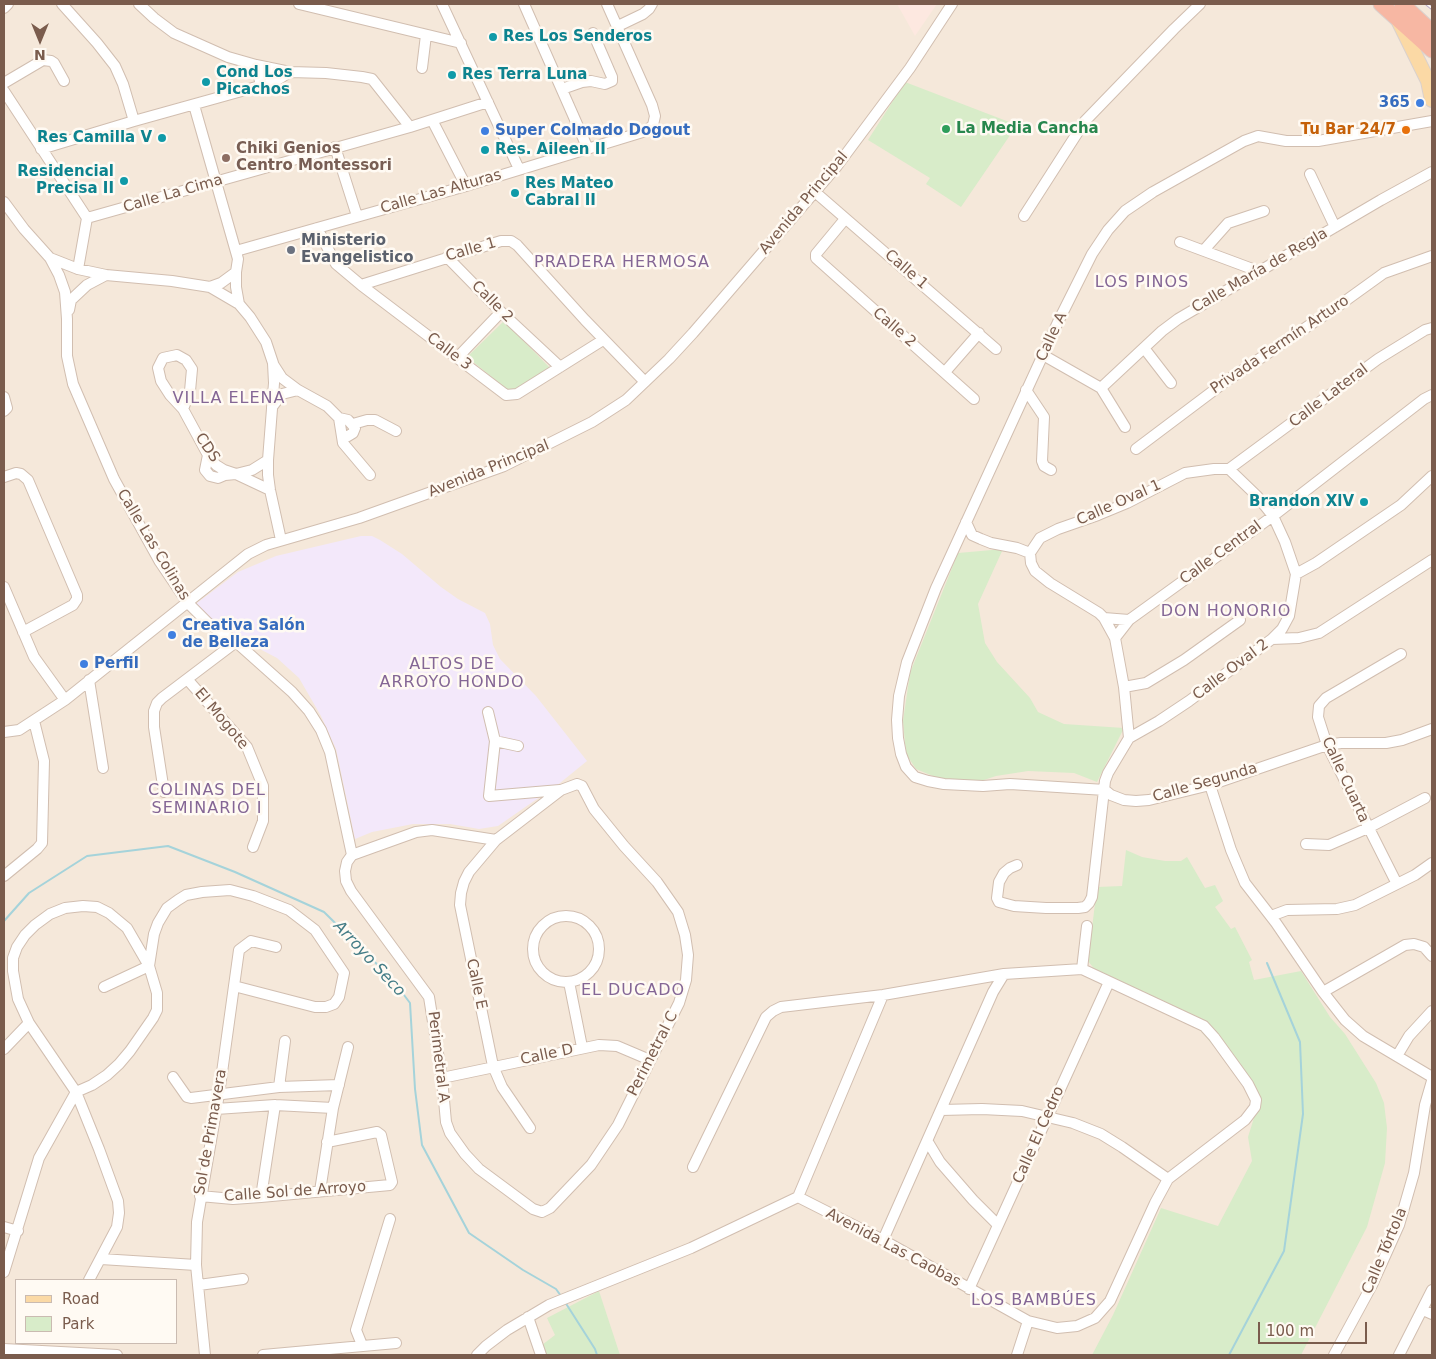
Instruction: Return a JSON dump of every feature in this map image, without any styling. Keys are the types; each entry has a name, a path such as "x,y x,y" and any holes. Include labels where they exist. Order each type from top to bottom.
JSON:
{"highway":[{"path":"1381,4 1432,50"},
{"path":"1402,4 1432,32"}],"main road":[{"path":"1414,4 1419,21"},
{"path":"1399,22 1430,77 1432,100"}],"street":[{"path":"4,8 8,4"},
{"path":"62,4 115,66 124,84 134,121"},
{"path":"139,4 174,33 228,56 256,65 290,72 362,76 372,79 410,127"},
{"path":"299,4 461,44"},
{"path":"442,4 519,169"},
{"path":"524,4 588,149"},
{"path":"608,4 618,26 643,14 652,4"},
{"name":"Avenida Principal","path":"4,732 19,730 65,700 248,554 266,545 368,515 504,466 592,422 626,400 693,333 837,166 910,68 952,4"},
{"path":"1024,216 1086,121 1200,4"},
{"name":"Calle Las Alturas","path":"236,250 466,186 646,132 652,125 655,116 618,26"},
{"path":"562,90 582,82 591,81 605,84 612,81 594,33"},
{"path":"422,68 426,35"},
{"path":"4,83 43,60 54,63 64,81"},
{"path":"256,65 261,86"},
{"path":"41,149 274,82 290,72"},
{"path":"4,91 87,218 78,269"},
{"name":"Calle La Cima","path":"87,218 410,127 488,102"},
{"path":"194,105 238,258 236,287 240,304 266,342 273,363 282,378 298,390 327,406 339,418 348,420 353,424 355,428 353,433 343,439"},
{"path":"432,120 466,186"},
{"name":"Calle A","path":"915,776 906,767 900,746 897,720 899,696 907,662 936,588 1026,390 1092,254 1108,230 1125,211 1153,192 1244,141 1258,136 1286,141 1318,141 1432,120"},
{"path":"335,147 357,216"},
{"name":"Calle María de Regla","path":"1101,388 1178,319 1432,172"},
{"path":"1310,174 1335,227"},
{"name":"Calle 1","path":"815,192 996,349"},
{"name":"Calle Las Colinas","path":"4,203 50,258 59,275 64,292 68,356 73,384 114,479 160,562 187,602 208,623 236,642 292,692 310,711 321,730 330,752 352,855"},
{"path":"1204,250 1228,223 1264,212"},
{"name":"Calle 2","path":"845,218 816,258 974,398"},
{"name":"Calle 3","path":"317,228 336,264 506,395 517,394 603,340"},
{"name":"Calle 1","path":"361,285 501,241 510,241 517,245 603,340 645,382"},
{"path":"1180,242 1258,271"},
{"name":"Privada Fermín Arturo","path":"1136,449 1225,382 1342,304 1384,273 1432,256"},
{"name":"Calle 2","path":"447,257 501,312 560,366"},
{"path":"50,258 78,269 106,275 172,281 210,287 240,304"},
{"path":"210,287 221,283 236,272"},
{"path":"67,319 71,300 87,285 106,275"},
{"path":"457,358 501,312"},
{"name":"Calle Lateral","path":"1229,469 1378,359 1425,330 1432,328"},
{"path":"945,372 979,333"},
{"path":"1144,348 1171,383"},
{"name":"CDS","path":"183,409 190,391 192,369 186,360 177,355 163,358 158,368 161,381 170,395 183,409 208,455 205,470 210,476 218,478 252,470 268,460"},
{"path":"1043,355 1101,388 1125,426"},
{"path":"273,363 274,383 268,460 270,490 281,540"},
{"path":"272,406 282,394 298,390"},
{"path":"1026,390 1044,417 1042,461 1044,466 1051,470"},
{"path":"170,395 190,391"},
{"name":"Calle Central","path":"1115,638 1129,620 1273,516 1424,399 1432,395"},
{"path":"4,397 5,410"},
{"path":"339,418 343,443 370,475"},
{"path":"353,424 375,420 396,432"},
{"path":"1229,469 1273,516"},
{"name":"Calle Oval 1","path":"1030,553 1040,538 1058,529 1128,503 1185,473 1200,470 1229,469"},
{"path":"4,477 16,473 21,474 28,480 77,595 73,605 23,632"},
{"path":"236,474 270,490"},
{"path":"1296,574 1316,563 1401,505 1432,476"},
{"name":"Calle Oval 2","path":"1129,738 1189,701 1272,639 1282,629 1289,616 1296,574 1285,542 1273,516"},
{"path":"966,522 972,534 981,539 1030,553 1031,563 1035,571 1104,618 1115,638 1124,687 1129,738 1108,773 1105,782 1090,903 1085,907 1014,906 999,902 997,898 998,882 1004,873 1017,865"},
{"path":"1272,639 1299,638 1319,633 1432,560"},
{"path":"4,587 34,657 65,700"},
{"path":"1104,618 1129,620"},
{"path":"1124,687 1146,683 1184,660 1240,620"},
{"path":"164,792 154,727 154,711 157,703 236,642"},
{"name":"Calle Cuarta","path":"1397,884 1327,745 1318,717 1319,706 1326,698 1402,654"},
{"name":"El Mogote","path":"187,679 247,748 263,786 263,821 253,847"},
{"path":"89,680 103,768"},
{"path":"488,712 495,741 489,796 561,790"},
{"path":"4,876 38,850 42,843 44,761 34,721"},
{"name":"Calle Segunda","path":"915,776 944,784 983,786 1010,784 1105,790 1111,795 1124,800 1149,800 1210,785 1327,745 1340,742 1402,740 1432,729"},
{"path":"495,741 518,746"},
{"name":"Perimetral C","path":"542,1212 550,1208 591,1166 618,1125 679,1004 686,980 688,955 685,935 678,912 656,882 594,808 582,786 577,784 561,790"},
{"path":"1210,785 1231,850 1245,883 1271,916 1323,992 1345,1020 1363,1036 1432,1077"},
{"name":"Calle E","path":"530,1128 502,1087 493,1066 460,905 460,893 466,877 496,840 561,790"},
{"path":"1306,844 1329,845 1368,828 1424,798"},
{"path":"352,855 416,832 432,830 496,840"},
{"name":"Perimetral A","path":"352,855 344,871 351,891 429,998 442,1078 446,1122 450,1133 479,1169 533,1209 542,1212"},
{"path":"1271,916 1287,910 1337,909 1355,905 1415,875 1432,863"},
{"path":"149,966 154,934 158,922 167,908 186,896 202,892 230,890 253,896 289,910 315,930 344,973 339,998 334,1004 326,1007 315,1007 234,986"},
{"path":"4,1272 39,1158 76,1092 92,1085 107,1075 130,1051 157,1010 158,1001 149,966 127,928 109,913 96,907 65,908 50,914 25,935 17,947 13,958 15,991 18,999 29,1023 76,1092 100,1149 118,1201 120,1213 117,1226 91,1279"},
{"path":"568,916 578,918 594,930 598,939 599,949 594,968 587,975 569,982 559,982 549,978 536,964 533,954 533,944 536,935 545,924 558,917 568,916"},
{"path":"1082,969 1087,926"},
{"name":"Sol de Primavera","path":"205,1355 196,1266 196,1228 219,1094 239,950 251,941 276,947"},
{"path":"1323,992 1405,945 1414,944 1424,947 1432,956"},
{"path":"104,987 149,966"},
{"name":"Avenida Las Caobas","path":"694,1167 766,1016 772,1011 781,1007 883,995 1004,974 1082,969 1210,1030 1248,1084 1256,1100 1256,1107 1245,1120 1168,1179 1110,1301 1096,1318 1077,1326 1058,1328 1028,1321 883,1240 798,1197"},
{"path":"883,1240 993,992 1004,974"},
{"path":"982,978 993,992"},
{"path":"569,982 582,1047"},
{"name":"Calle El Cedro","path":"969,1289 1109,982"},
{"path":"477,1355 507,1330 549,1305 691,1248 798,1197 883,995"},
{"path":"1397,1056 1409,1036 1432,1011"},
{"path":"4,1049 29,1023"},
{"path":"279,1087 285,1041"},
{"name":"Calle D","path":"442,1078 599,1044 617,1046 650,1060"},
{"path":"320,1191 333,1108 348,1047"},
{"path":"173,1077 189,1098 279,1087 339,1084"},
{"name":"Calle Tórtola","path":"1334,1355 1372,1285 1399,1225 1414,1174 1424,1104 1432,1081"},
{"path":"216,1109 275,1105 333,1108"},
{"path":"262,1197 275,1105"},
{"path":"942,1110 1022,1111 1073,1123 1101,1134 1122,1146 1168,1179"},
{"name":"Calle Sol de Arroyo","path":"200,1196 233,1199 390,1185 392,1179 381,1135 378,1132 327,1142"},
{"path":"928,1142 940,1162 967,1194 998,1225"},
{"path":"362,1346 356,1330 390,1219"},
{"path":"4,1227 18,1231"},
{"path":"101,1260 196,1266"},
{"path":"198,1285 243,1279"},
{"path":"1398,1355 1428,1312 1432,1290"},
{"path":"528,1317 541,1355"},
{"path":"1018,1355 1028,1321"},
{"path":"263,1355 334,1352 362,1346 396,1343"},
{"path":"4,1349 52,1347 117,1355"}],"shaded area":[{"path":"4,4 1432,4 1432,1355 4,1355"},
{"path":"897,4 937,4 915,36"},
{"path":"361,536 372,536 380,540 402,554 458,599 485,613 490,624 493,645 500,659 536,696 587,761 560,783 498,826 479,829 450,824 413,824 372,832 355,839 336,749 321,716 299,678 277,658 235,636 193,606 238,572 276,556"}],"green space":[{"path":"905,82 1017,125 961,207 926,184 930,178 868,140"},
{"path":"504,321 551,369 518,391 508,390 467,357"},
{"path":"1003,549 978,604 985,643 997,662 1030,698 1038,712 1064,724 1124,728 1097,782 1074,773 1028,771 996,776 978,782 940,779 916,769 906,754 903,721 910,673 958,553"},
{"path":"1126,850 1142,857 1165,861 1181,861 1187,857 1205,888 1215,885 1223,901 1215,907 1231,929 1235,927 1252,960 1249,962 1254,980 1301,971 1330,1017 1345,1034 1376,1083 1384,1103 1387,1128 1385,1163 1367,1227 1301,1355 1092,1355 1113,1315 1161,1208 1218,1226 1252,1161 1248,1137 1257,1108 1232,1067 1191,1020 1096,971 1088,961 1097,887 1122,886"},
{"path":"599,1291 620,1355 546,1355 542,1345 555,1335 547,1318"}],"waterway":[{"name":"Arroyo Seco","path":"4,921 29,893 87,856 168,846 235,872 324,912 392,979 410,1003 415,1089 422,1145 469,1233 523,1270 556,1289 561,1296"},
{"path":"1229,1355 1284,1251 1303,1114 1300,1042 1267,963"},
{"name":"Arroyo Seco","path":"565,1302 597,1355"}],"railway":[{"path":"1427,4 1432,8"}],"place":[{"name":"Res Los Senderos","path":"493,37"},
{"name":"Res Terra Luna","path":"452,75"},
{"name":"Cond Los Picachos","path":"206,82"},
{"name":"365","path":"1420,103"},
{"name":"La Media Cancha","path":"946,129"},
{"name":"Tu Bar 24/7","path":"1406,130"},
{"name":"Super Colmado Dogout","path":"485,131"},
{"name":"Res Camilla V","path":"162,138"},
{"name":"Res. Aileen II","path":"485,150"},
{"name":"Chiki Genios Centro Montessori","path":"226,158"},
{"name":"Residencial Precisa II","path":"124,181"},
{"name":"Res Mateo Cabral II","path":"515,193"},
{"name":"Ministerio Evangelistico","path":"291,250"},
{"name":"Brandon XlV","path":"1364,502"},
{"name":"Creativa Salón de Belleza","path":"172,635"},
{"name":"Perfil","path":"84,664"}],"district":[{"name":"PRADERA HERMOSA","path":"622,263"},
{"name":"LOS PINOS","path":"1142,283"},
{"name":"VILLA ELENA","path":"229,399"},
{"name":"DON HONORIO","path":"1226,612"},
{"name":"ALTOS DE ARROYO HONDO","path":"452,674"},
{"name":"COLINAS DEL SEMINARIO I","path":"207,800"},
{"name":"EL DUCADO","path":"633,991"},
{"name":"LOS BAMBÚES","path":"1034,1301"}]}
